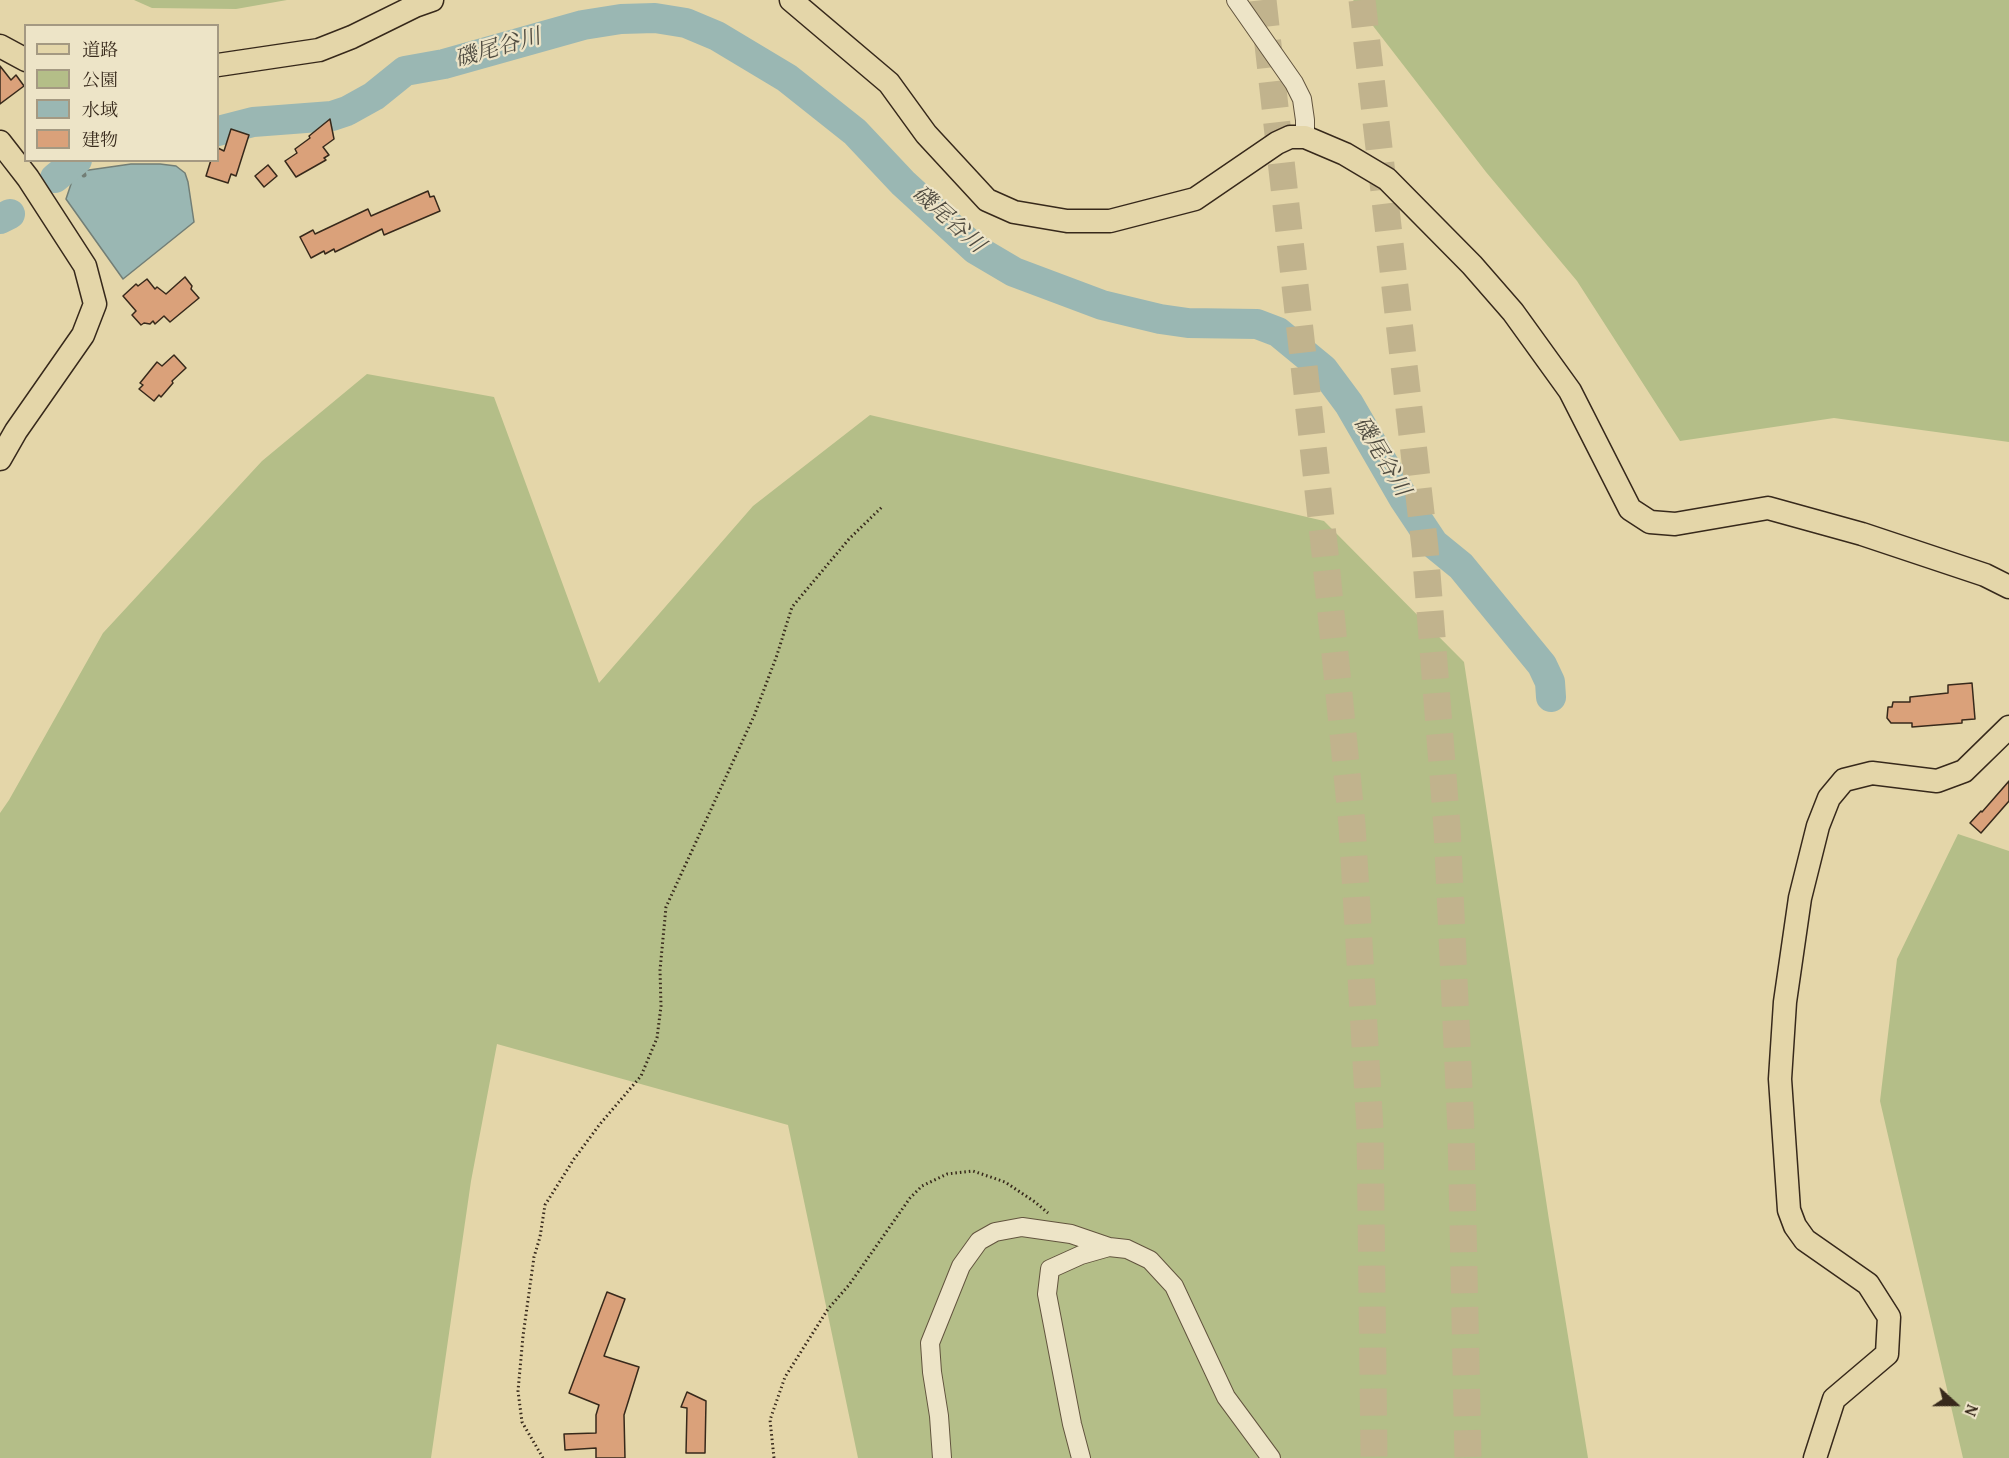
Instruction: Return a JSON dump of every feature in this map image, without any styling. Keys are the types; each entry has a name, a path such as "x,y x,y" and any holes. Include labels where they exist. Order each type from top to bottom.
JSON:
{"main road":[{"path":"219,65 319,51 432,0"},
{"path":"791,0 889,83 926,134 987,200 1014,212 1067,221 1110,221 1159,209 1195,199 1277,143 1290,137 1305,138 1345,154 1387,179 1472,265 1513,312 1570,391 1630,509 1650,522 1675,524 1768,508 1862,534 1985,575 2009,587"},
{"path":"0,46 24,59"},
{"path":"0,142 28,178 85,266 95,304 83,334 16,431 0,459"},
{"path":"1815,1458 1834,1399 1887,1354 1889,1317 1868,1284 1805,1240 1795,1226 1789,1210 1780,1078 1785,1002 1800,898 1818,825 1829,798 1844,780 1872,773 1936,781 1964,771 2009,727"}],"street":[{"path":"1236,0 1294,83 1302,99 1305,138"},
{"path":"942,1458 930,1343 961,1266 979,1241 995,1232 1022,1227 1071,1234 1109,1247 1127,1249 1150,1260 1174,1286 1227,1397 1271,1458"},
{"path":"1081,1458 1072,1424 1047,1294 1050,1269 1081,1255 1109,1247"}],"path":[{"path":"543,1458 522,1422 518,1391 534,1257 540,1237 545,1204 594,1133 641,1076 657,1038 666,908 754,716 792,607 849,539 883,506"},
{"path":"774,1458 770,1420 785,1377 828,1309 849,1285 910,1198 922,1186 947,1174 973,1171 1005,1182 1035,1202 1071,1234"}],"green space":[{"path":"134,0 287,0 236,9 152,8"},
{"path":"1353,0 2009,0 2009,442 1834,418 1680,441 1577,281 1486,172"},
{"path":"367,374 494,397 599,683 753,506 870,415 1324,521 1464,662 1549,1220 1588,1458 858,1458 788,1125 497,1044 471,1181 431,1458 0,1458 0,813 103,633 262,461"},
{"path":"1958,834 2009,851 2009,1458 1963,1458 1880,1101 1897,959"}],"water":[{"path":"131,164 176,166 185,173 194,222 123,279 66,199 75,172"}],"building":[{"path":"0,66 11,80 16,75 24,86 0,104"},
{"path":"330,119 334,139 323,147 329,155 324,158 326,160 296,177 285,161 297,153 295,149"},
{"path":"231,129 249,135 236,176 231,174 228,183 206,176 210,162 219,162 219,148 224,151"},
{"path":"268,165 277,176 264,187 255,176"},
{"path":"428,191 430,197 434,196 440,211 384,235 382,229 335,252 334,249 325,254 324,251 311,258 300,237 313,230 315,234 368,209 371,216"},
{"path":"185,277 199,298 170,322 164,316 155,324 153,321 150,324 141,325 132,315 136,311 123,296 136,284 138,286 147,279 155,289 157,287 166,294"},
{"path":"174,355 186,368 172,381 173,383 161,397 159,395 154,401 139,389 143,385 140,383 157,362 162,366"},
{"path":"1972,683 1975,719 1962,720 1962,723 1912,727 1912,723 1891,723 1887,718 1888,707 1892,707 1893,702 1910,702 1910,697 1948,693 1948,685"},
{"path":"2009,781 2009,801 1981,833 1970,823"},
{"path":"607,1292 625,1299 604,1356 639,1367 624,1415 625,1458 596,1458 596,1448 565,1450 564,1434 596,1433 596,1415 599,1405 569,1393"},
{"path":"687,1392 706,1401 705,1453 686,1453 687,1408 681,1407"}],"waterway":[{"name":"磯尾谷川","path":"219,131 253,122 332,116 347,111 374,96 405,71 444,64 583,25 621,19 655,18 686,23 717,36 787,78 855,132 903,183 975,249 1014,272 1102,305 1160,319 1188,323 1257,324 1278,332 1323,369 1349,404 1404,499 1434,544 1461,566 1542,665 1550,682 1551,697"},
{"name":"磯尾谷川","path":"55,178 75,162"},
{"path":"79,162 84,175"},
{"name":"磯尾谷川","path":"0,219 10,214"}],"tunnel":[{"path":"1263,0 1325,553 1352,825 1370,1129 1374,1458"},
{"path":"1362,0 1425,548 1447,827 1461,1131 1468,1458"}]}
